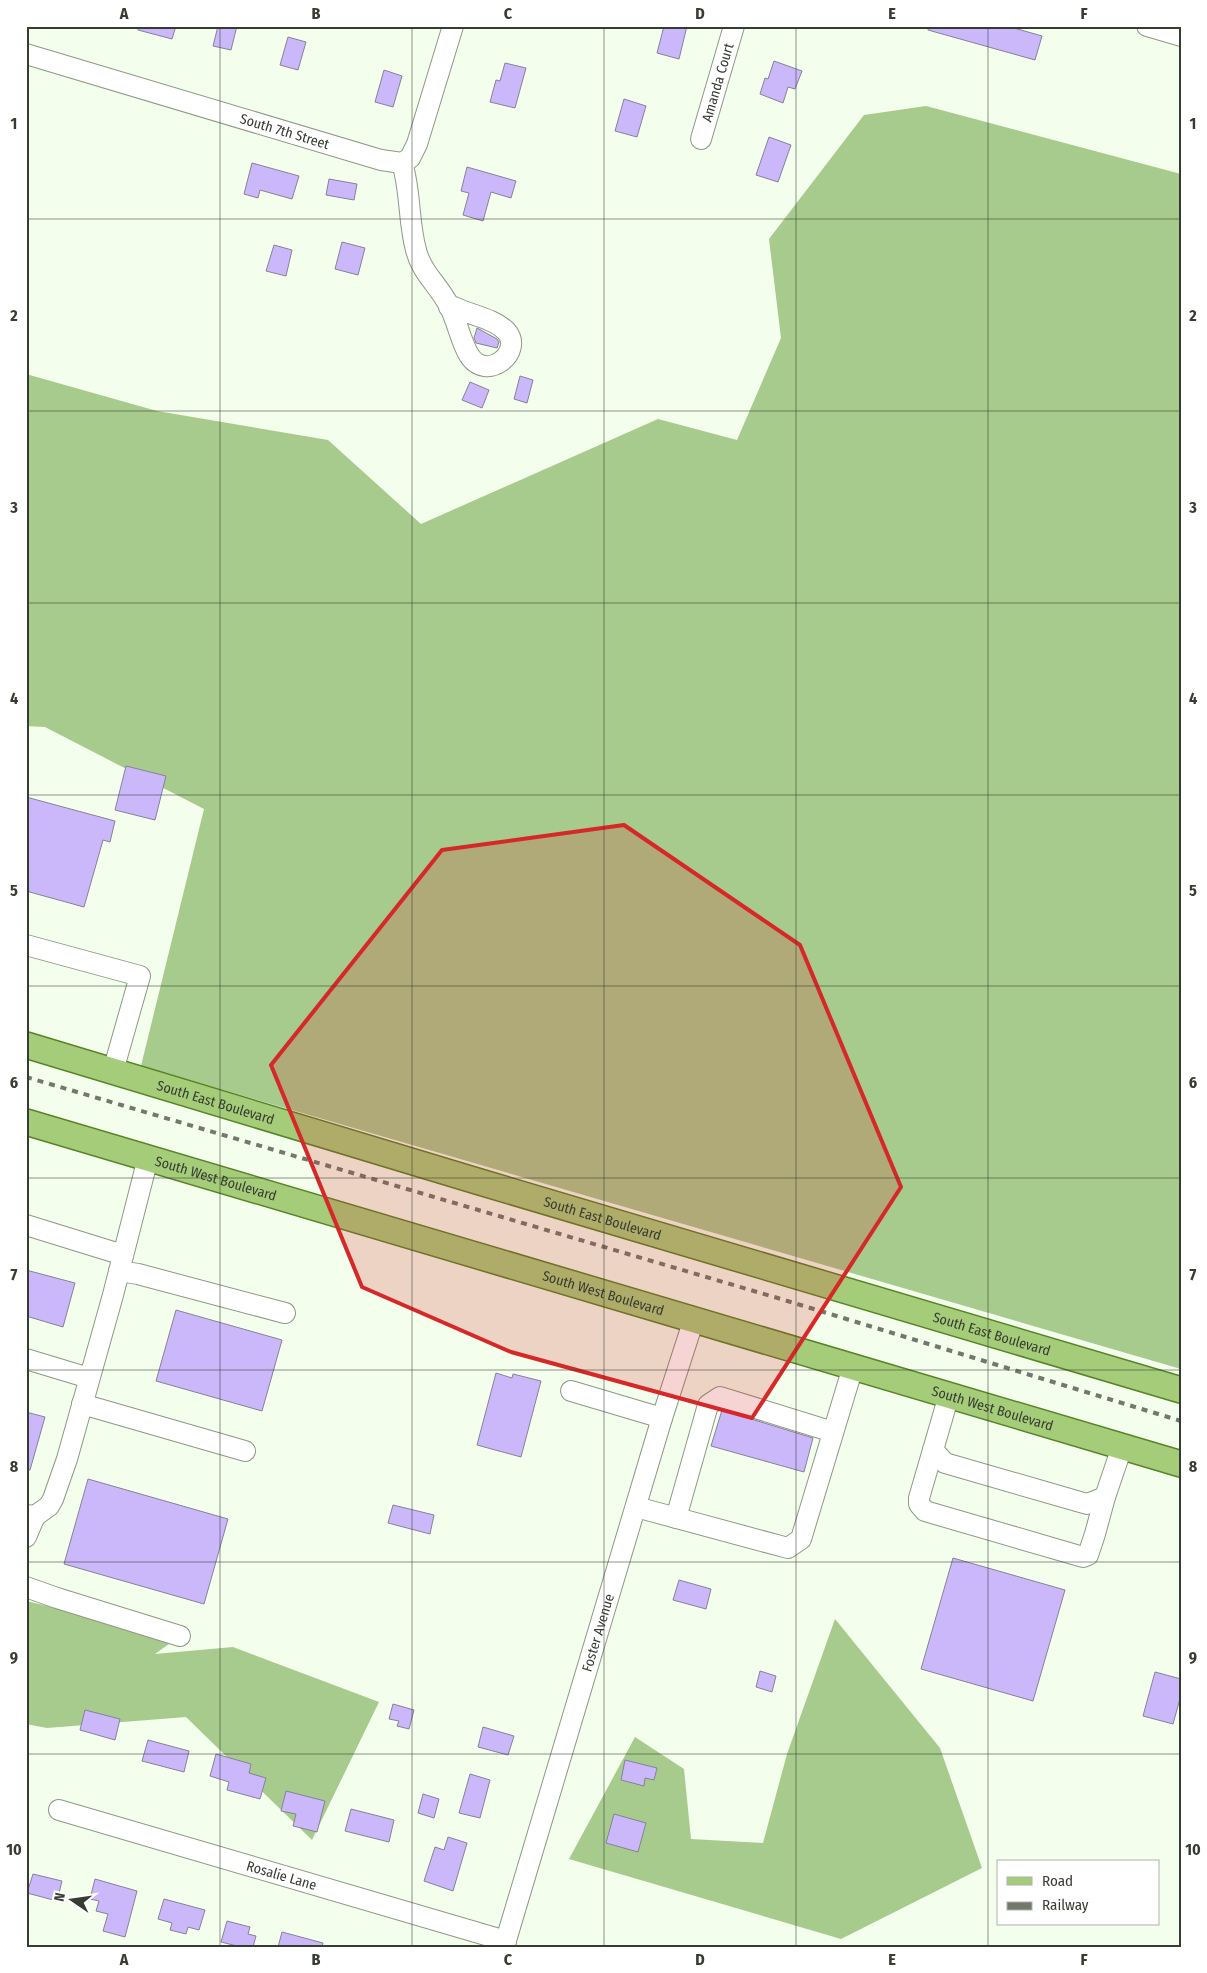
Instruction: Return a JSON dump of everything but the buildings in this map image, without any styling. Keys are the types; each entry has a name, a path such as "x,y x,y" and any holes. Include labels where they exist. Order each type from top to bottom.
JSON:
{"main road":[{"name":"South East Boulevard","path":"26,1045 1181,1390"},
{"name":"South West Boulevard","path":"26,1122 1181,1464"}],"street":[{"path":"449,307 428,276 416,250 411,223 409,194 402,163 410,158 417,144 453,26"},
{"name":"Amanda Court","path":"701,139 734,26"},
{"path":"1147,26 1181,36"},
{"name":"South 7th Street","path":"26,54 381,160 402,163"},
{"path":"26,945 140,976 112,1071"},
{"path":"26,1537 30,1515 49,1506 53,1499 90,1378 148,1158"},
{"path":"26,1224 121,1263 286,1313"},
{"name":"Foster Avenue","path":"505,1944 662,1418 694,1320"},
{"path":"26,1359 90,1378"},
{"path":"636,1507 788,1548 802,1539 852,1367"},
{"path":"571,1391 662,1418"},
{"path":"949,1396 919,1498 919,1504 922,1509 1083,1557 1088,1555 1105,1496 1122,1447"},
{"path":"676,1518 708,1405 720,1398 833,1432"},
{"path":"82,1404 245,1451"},
{"path":"933,1450 944,1463 1087,1504 1105,1496"},
{"path":"26,1587 180,1636"},
{"name":"Rosalie Lane","path":"59,1810 505,1944"}],"highlighted area":[{"path":"624,825 800,945 901,1187 752,1418 511,1352 362,1287 271,1065 442,850"}],"green space":[{"path":"926,106 1181,174 1181,1369 141,1066 204,809 45,727 26,726 26,374 157,411 328,440 421,524 658,419 737,440 781,338 769,239 864,115"},
{"path":"26,1601 180,1636 155,1654 233,1647 379,1702 312,1840 186,1717 47,1728 26,1724"},
{"path":"835,1619 940,1748 982,1868 841,1939 569,1859 635,1737 684,1769 691,1839 763,1843 787,1754"}],"railway":[{"path":"26,1077 781,1299 1181,1421"}]}
